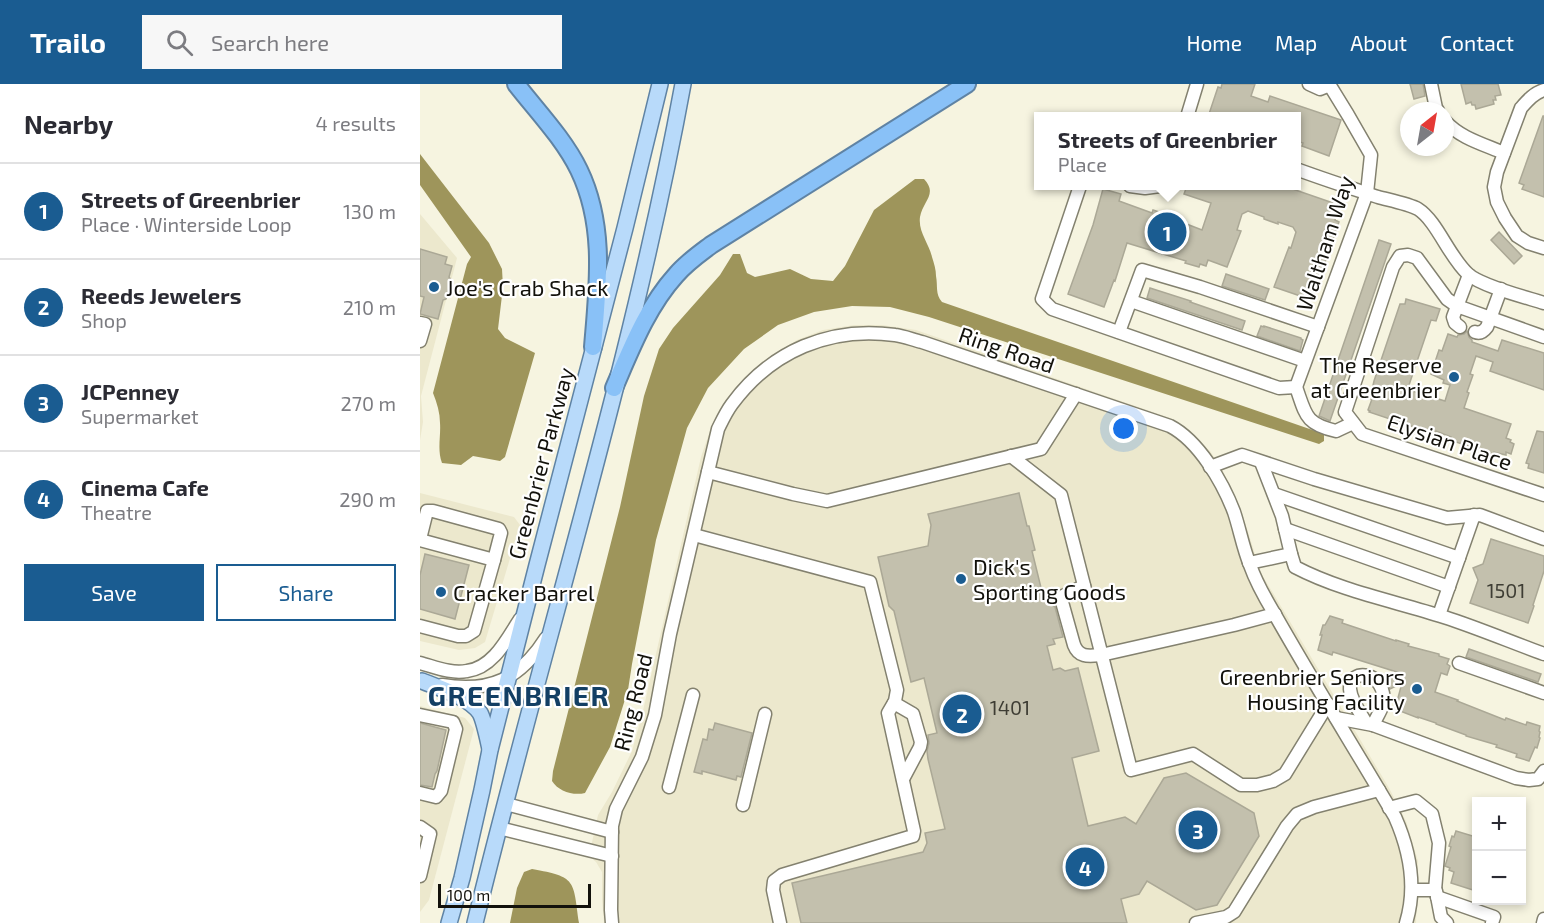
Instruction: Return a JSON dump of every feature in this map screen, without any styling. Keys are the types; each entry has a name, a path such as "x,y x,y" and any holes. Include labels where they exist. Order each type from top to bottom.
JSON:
{"highway":[{"path":"516,84 569,154 589,193 595,216 599,250 593,347"},
{"path":"614,388 640,328 663,291 687,264 711,245 967,84"}],"main road":[{"name":"Greenbrier Parkway","path":"449,923 508,678 660,84"},
{"path":"476,923 499,828 587,499 653,233 683,84"},
{"path":"421,680 457,696 476,708 483,719 490,750"}],"street":[{"path":"1189,112 1197,84"},
{"path":"1309,84 1320,89 1329,85"},
{"path":"1431,84 1435,102"},
{"name":"Waltham Way","path":"1296,387 1367,194 1371,155 1329,85"},
{"path":"1544,90 1528,99 1521,108 1497,172 1494,187 1497,202 1517,236 1528,243 1544,248"},
{"path":"1454,130 1504,153"},
{"path":"1301,171 1418,209 1432,222 1444,243 1469,275 1483,283 1544,303"},
{"path":"1079,190 1042,299 1052,309 1279,387 1296,387 1308,419 1322,428 1336,431 1353,423"},
{"name":"Elysian Place","path":"1544,337 1457,306 1447,299 1417,258 1408,255 1400,256 1393,267 1345,412 1362,434 1544,495"},
{"path":"1119,332 1142,270 1318,327"},
{"path":"1460,327 1455,323 1453,317 1469,275"},
{"path":"1475,332 1484,331 1487,327 1501,289"},
{"path":"1131,301 1305,361"},
{"path":"420,322 425,324 420,341"},
{"name":"Ring Road","path":"612,923 612,832 616,809 642,757 655,715 670,634 718,429 730,406 744,390 760,374 784,357 804,346 832,336 871,333 897,335 922,342 1176,429 1188,438 1210,467 1226,495 1249,563 1275,614 1379,790 1404,838 1411,868 1412,890 1407,923"},
{"path":"708,472 827,501 1041,449 1076,394"},
{"path":"1210,467 1242,455 1447,518 1480,515 1544,539"},
{"path":"1011,456 1061,495 1131,770 1193,754 1241,785 1257,785 1274,781 1285,774 1328,704"},
{"path":"1262,462 1282,516 1295,567 1353,590 1439,615 1544,654"},
{"path":"1274,494 1459,558"},
{"path":"420,626 458,636 466,636 474,631 494,560 501,533 499,529 427,511 420,539 494,560"},
{"path":"1439,615 1474,515"},
{"path":"1285,529 1449,586"},
{"path":"694,535 870,582 897,690 894,703 888,713 914,831 913,836 782,875 774,881 773,890 780,923"},
{"path":"1249,563 1291,554"},
{"path":"1084,586 1063,596 1062,602 1076,651 1083,656 1101,655 1275,614"},
{"path":"420,663 450,671 467,671 482,666 492,659 502,647 525,612"},
{"path":"421,680 459,688 491,684 508,678 528,662 552,629"},
{"path":"1459,663 1544,693"},
{"path":"669,787 693,695"},
{"path":"894,703 913,714 921,742 903,779"},
{"path":"743,806 765,714"},
{"path":"420,715 453,722 456,729 441,791 436,797 420,793"},
{"path":"1336,718 1369,724 1516,778 1538,779 1544,771"},
{"path":"1196,923 1226,917 1234,912 1287,826 1297,814 1314,807 1379,790"},
{"path":"1389,808 1416,801 1431,814 1439,843 1436,893 1441,917 1448,923"},
{"path":"506,804 612,832"},
{"path":"420,827 430,834 420,876"},
{"path":"499,828 612,856"},
{"path":"1412,890 1436,893 1494,917 1492,923"}],"shaded area":[{"path":"420,154 489,243 502,269 503,287 498,329 505,338 535,353 505,457 500,461 473,456 461,465 442,463 439,448 439,416 433,393 467,264 471,257 420,185"},
{"path":"915,179 924,179 930,189 920,222 922,233 931,252 938,293 942,302 1324,434 1324,441 1319,444 929,317 890,307 852,306 814,312 778,325 744,349 708,388 687,428 656,540 628,690 610,747 585,793 576,794 562,790 552,781 553,771 620,507 644,396 659,349 673,328 720,275 733,254 740,254 747,273 755,277 790,269 811,279 833,281 845,266 874,210"},
{"path":"420,214 457,258 421,396 423,422 420,440"},
{"path":"854,325 882,325 916,330 1170,418 1210,451 1222,469 1242,513 1261,573 1389,788 1406,821 1418,861 1416,923 604,923 602,872 589,856 598,815 632,751 701,457 712,425 722,407 747,376 762,362 797,340 823,330"},
{"path":"420,493 514,517 520,525 485,642 475,648 459,650 420,641"},
{"path":"420,706 465,718 474,729 429,900 420,912"},
{"path":"532,869 557,875 570,883 579,923 510,923 517,888 524,872"}],"building":[{"path":"1222,84 1255,84 1251,96 1268,102 1270,96 1341,120 1329,156 1302,146 1301,112 1210,112 1218,87 1221,88"},
{"path":"1410,84 1423,84 1425,96 1414,99"},
{"path":"1461,84 1498,84 1501,95 1495,96 1494,104 1476,109 1471,102 1466,104"},
{"path":"1543,116 1544,197 1522,189 1524,185 1519,183"},
{"path":"1103,190 1121,194 1119,201 1152,213 1153,210 1165,214 1202,230 1211,203 1184,194 1186,190 1296,190 1339,205 1335,220 1339,222 1312,300 1274,287 1289,247 1291,248 1296,232 1293,227 1278,222 1278,224 1248,211 1242,214 1237,230 1241,231 1227,267 1208,260 1206,266 1200,264 1199,267 1127,243 1104,307 1068,294 1093,225"},
{"path":"1499,232 1522,256 1514,264 1491,240"},
{"path":"1379,240 1391,244 1330,421 1319,416"},
{"name":"Joe's Crab Shack","path":"420,249 447,257 445,264 452,266 446,299 443,300 438,319 420,314 424,297 420,296"},
{"path":"1226,274 1269,289 1265,300 1222,286"},
{"path":"1150,288 1245,321 1242,330 1147,298"},
{"name":"The Reserve at Greenbrier","path":"1406,299 1440,309 1436,321 1431,320 1408,388 1415,392 1445,401 1450,385 1431,374 1439,350 1442,351 1448,334 1457,337 1467,331 1472,342 1498,351 1502,340 1544,353 1544,390 1490,371 1493,362 1476,356 1470,374 1473,375 1464,408 1511,424 1506,438 1514,444 1511,454 1494,452 1493,454 1450,440 1451,437 1436,431 1435,434 1369,412 1374,381 1400,304 1405,304"},
{"path":"1261,326 1301,338 1303,340 1300,351 1257,336"},
{"path":"1537,431 1544,432 1544,473 1528,468 1529,464 1526,463"},
{"path":"1019,493 1035,550 1032,551 1044,600 1055,607 1063,637 1053,639 1055,644 1047,646 1053,670 1060,668 1065,671 1078,668 1099,751 1072,758 1088,826 1125,817 1136,824 1164,778 1186,773 1254,813 1259,836 1217,905 1196,910 1147,881 1139,894 1121,899 1127,923 801,923 792,883 923,852 927,843 925,833 945,829 928,759 928,735 937,733 924,678 911,682 894,611 889,606 878,557 928,546 931,525 928,514"},
{"path":"1491,539 1544,556 1544,571 1528,623 1470,603 1478,580 1473,568 1483,564"},
{"name":"Cracker Barrel","path":"425,554 469,565 455,619 420,609 420,575"},
{"name":"Greenbrier Seniors Housing Facility","path":"1330,616 1343,620 1342,623 1449,659 1447,664 1450,666 1447,675 1441,673 1435,692 1505,720 1506,718 1526,725 1527,722 1540,726 1537,748 1535,747 1529,761 1496,747 1497,745 1466,736 1395,709 1402,683 1390,689 1386,680 1400,673 1333,652 1332,655 1318,650 1323,625"},
{"path":"1469,649 1541,674 1538,682 1466,657"},
{"path":"420,723 446,730 432,787 420,785"},
{"path":"715,723 752,733 741,777 737,776 736,780 702,771 702,774 694,772 703,739 707,740 709,729 713,730"},
{"path":"1456,831 1472,836 1472,890 1451,883 1454,872 1445,866 1452,836 1454,837"}],"place":[{"name":"Streets of Greenbrier","path":"1167,232"},
{"name":"Joe's Crab Shack","path":"434,287"},
{"name":"The Reserve at Greenbrier","path":"1454,377"},
{"name":"Dick's Sporting Goods","path":"961,579"},
{"name":"Cracker Barrel","path":"441,592"},
{"name":"Greenbrier Seniors Housing Facility","path":"1417,689"},
{"name":"Reeds Jewelers","path":"962,714"},
{"name":"JCPenney","path":"1198,830"},
{"name":"Cinema Cafe","path":"1085,867"}],"district":[{"name":"GREENBRIER","path":"519,695"}]}
